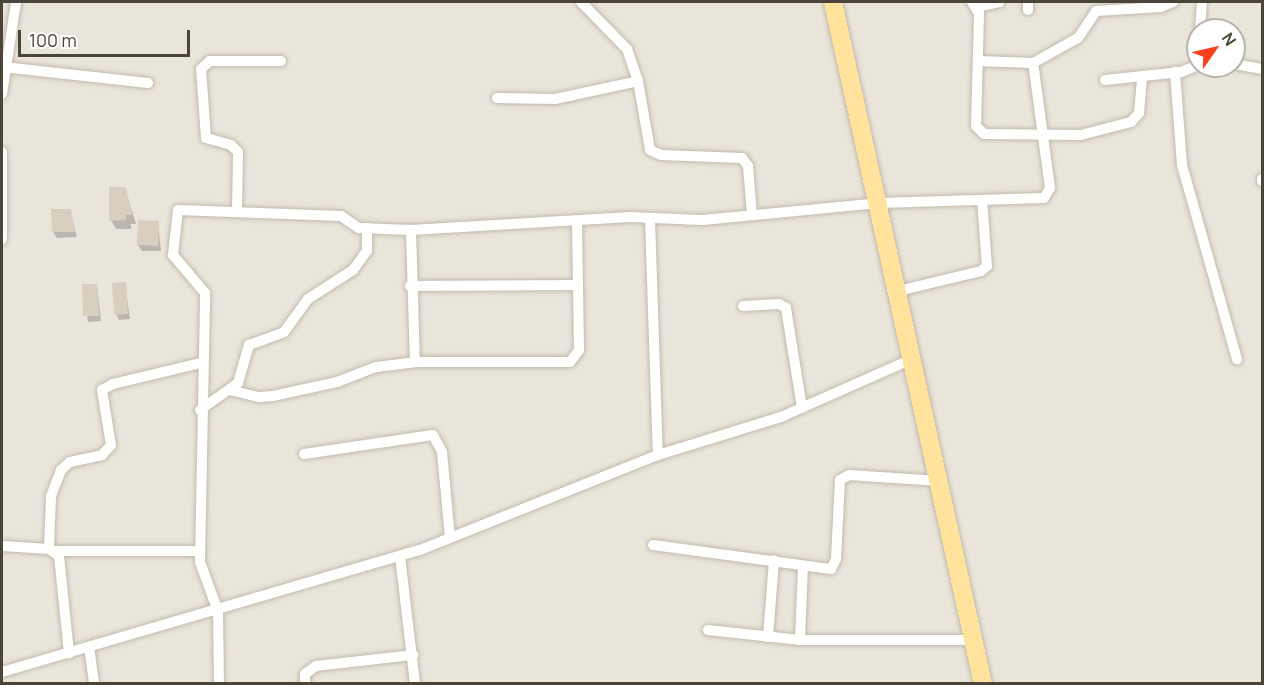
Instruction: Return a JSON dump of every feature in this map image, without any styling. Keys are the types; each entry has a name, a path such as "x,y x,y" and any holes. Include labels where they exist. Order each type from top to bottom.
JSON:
{"main road":[{"path":"833,2 914,358 983,684"}],"street":[{"path":"2,94 3,67 16,2"},
{"path":"581,2 627,49 638,81 650,150 661,155 742,158 748,166 752,215"},
{"path":"999,2 974,4 978,61 978,131 1044,136 1081,135 1131,122 1139,113 1142,76"},
{"path":"978,61 1033,63 1078,38 1096,11 1161,7 1173,2"},
{"path":"1201,18 1202,2"},
{"path":"237,211 238,152 231,145 206,138 201,69 210,61 281,61"},
{"path":"219,684 218,611 202,574 200,551 200,410 204,293 173,255 175,213 183,208 341,216 353,226 411,230 650,219 703,220 878,203 982,200 1047,195 1044,136 1033,63"},
{"path":"1246,66 1263,69"},
{"path":"3,67 148,83"},
{"path":"1105,80 1175,72 1186,68"},
{"path":"1175,72 1182,165 1237,359"},
{"path":"497,98 555,99 638,81"},
{"path":"2,152 2,239"},
{"path":"898,291 981,271 987,266 982,200"},
{"path":"650,219 658,455"},
{"path":"230,390 273,396 337,382 376,367 415,362 570,362 579,350 577,222"},
{"path":"200,410 238,383 249,345 284,332 308,299 343,278 364,258 367,228"},
{"path":"411,230 410,285 415,362"},
{"path":"410,285 578,285"},
{"path":"743,306 779,304 786,308 802,408"},
{"path":"2,672 218,611 400,556 658,455 802,408 914,358"},
{"path":"69,653 61,567 52,550 51,496 61,470 70,462 102,455 111,445 102,390 113,384 201,363"},
{"path":"304,454 433,435 442,452 450,538"},
{"path":"653,545 774,560 822,570 836,565 838,484 844,477 940,481"},
{"path":"2,546 52,550 200,551"},
{"path":"400,556 415,684"},
{"path":"768,637 774,560"},
{"path":"800,640 803,566"},
{"path":"708,630 800,640 974,640"},
{"path":"89,647 94,684"},
{"path":"305,684 305,674 316,666 413,655"}],"shaded area":[{"path":"2,2 1262,2 1262,683 2,683"}],"building":[{"path":"109,187 126,187 132,215 126,215 126,220 109,221"},
{"path":"51,209 71,209 75,232 52,232"},
{"path":"138,220 159,221 158,246 137,245"},
{"path":"126,282 128,314 114,315 112,283"},
{"path":"82,284 97,284 99,316 83,316"}]}
